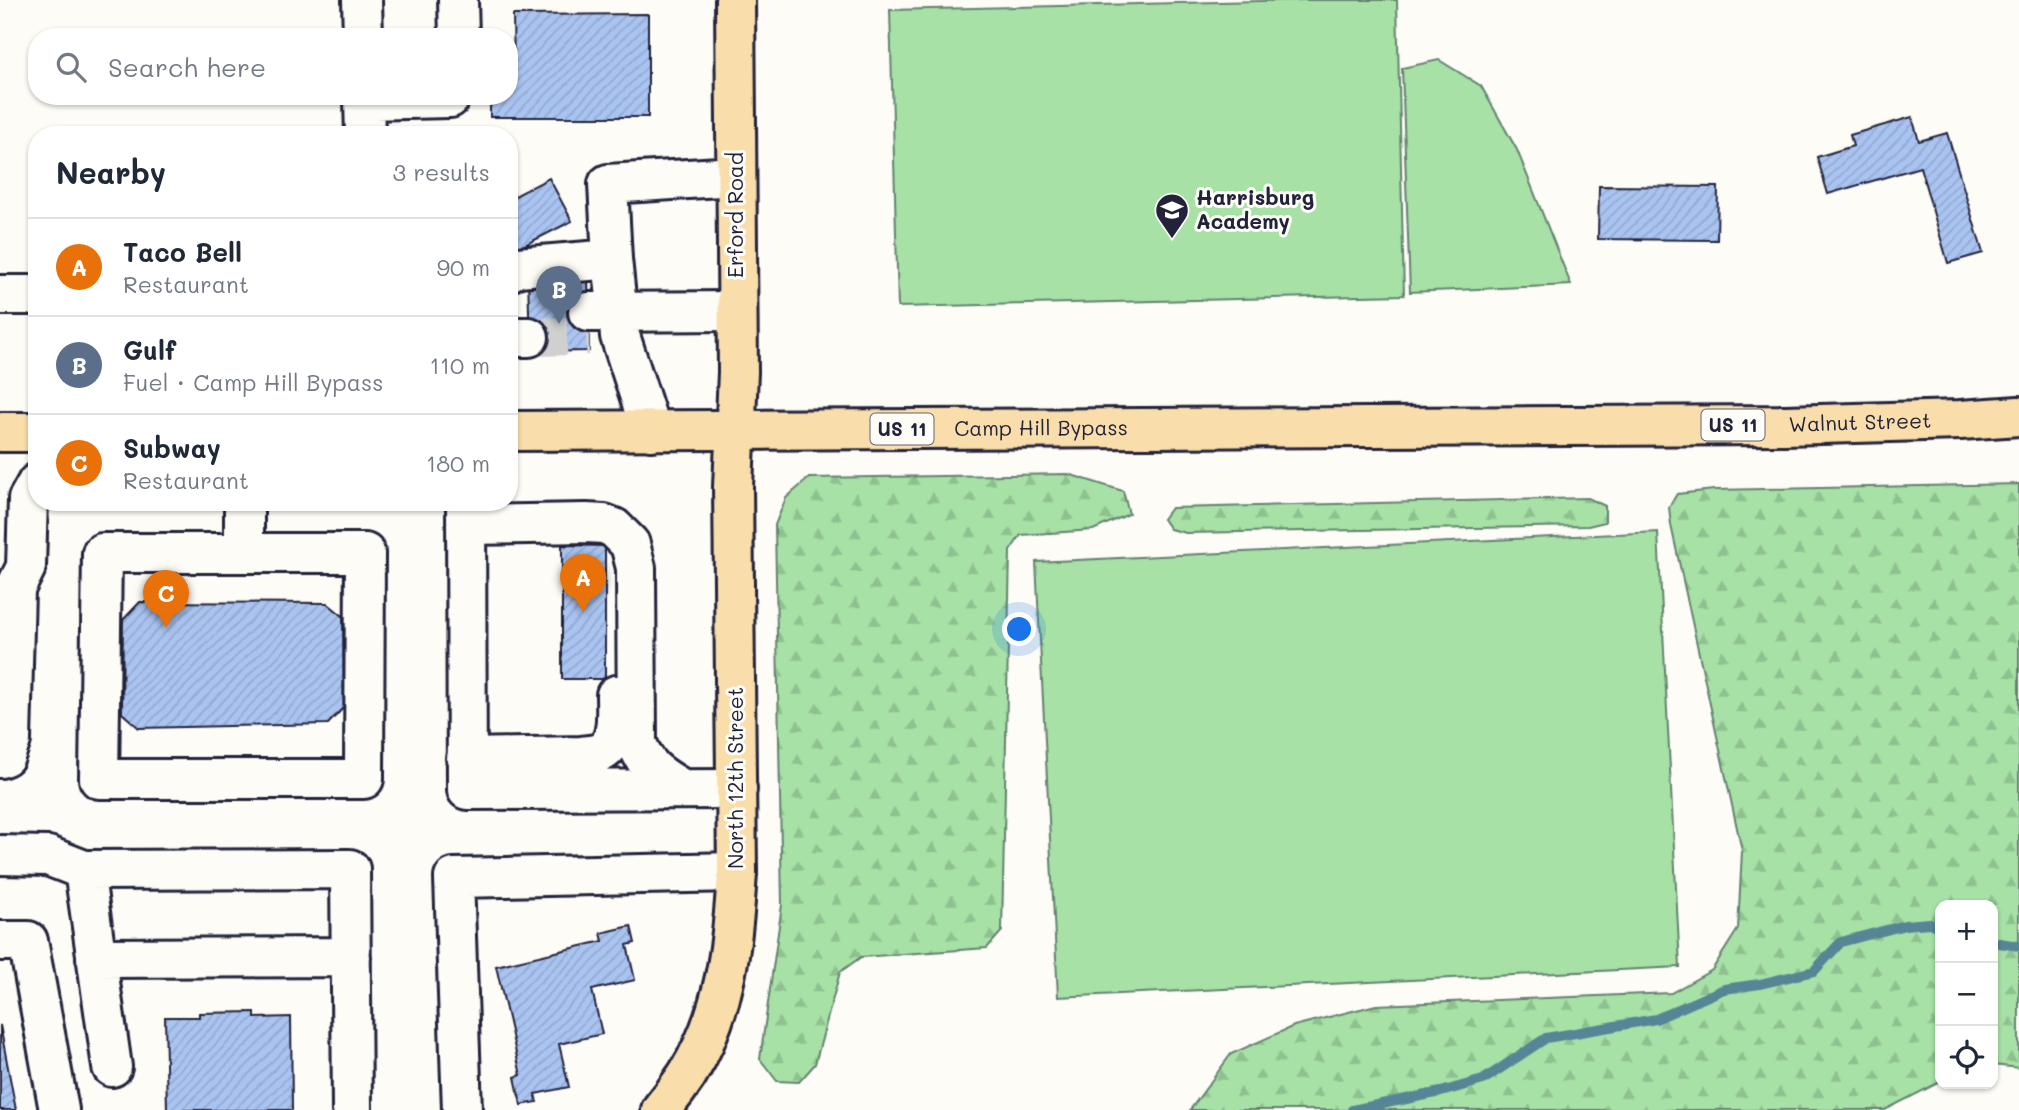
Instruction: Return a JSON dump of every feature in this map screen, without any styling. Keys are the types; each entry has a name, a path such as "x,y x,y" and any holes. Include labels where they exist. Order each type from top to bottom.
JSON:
{"main road":[{"name":"Erford Road","path":"735,0 738,372 736,429"},
{"name":"Walnut Street","path":"1448,427 1784,425 2019,416"},
{"name":"Camp Hill Bypass","path":"518,431 1448,427"},
{"name":"North 12th Street","path":"661,1110 687,1074 715,1018 734,928 737,872 733,486 736,429"},
{"path":"0,432 28,432"}],"street":[{"path":"362,0 363,28"},
{"path":"458,0 459,28"},
{"path":"365,110 400,105"},
{"path":"651,431 604,324 612,259 608,184 736,176"},
{"path":"518,267 612,259"},
{"path":"0,295 28,295"},
{"path":"604,324 736,311"},
{"path":"0,758 5,756 11,740 15,589 26,567 28,499"},
{"path":"244,511 244,553"},
{"path":"682,789 658,774 643,759 637,743 636,568 629,544 622,534 614,528 586,523 466,513 467,790 737,789"},
{"path":"467,758 582,756 599,753 612,742 616,713 617,596 623,561 622,534"},
{"path":"102,552 244,553 365,553 364,779 99,779 102,552"},
{"path":"0,855 48,856 84,870 351,869 352,1110"},
{"path":"84,870 112,1067"},
{"path":"462,1110 454,878 737,872"},
{"path":"0,941 28,941 60,1110"},
{"path":"96,958 351,957"}],"green space":[{"path":"1397,0 1404,295 898,307 890,10"},
{"path":"1439,60 1481,86 1517,150 1571,285 1410,292 1402,68"},
{"path":"1068,474 1123,491 1129,514 1093,530 1021,535 1010,551 1002,931 987,948 861,957 840,972 815,1064 799,1082 777,1081 760,1059 782,905 775,525 786,498 809,478"},
{"path":"2019,484 2019,1068 1998,1066 1998,900 1935,900 1935,1085 1885,1110 1190,1110 1231,1054 1294,1026 1376,1005 1671,993 1712,970 1738,929 1742,851 1669,507 1677,494 1714,490"},
{"path":"1588,498 1605,506 1605,522 1588,526 1186,533 1170,529 1163,519 1171,508"},
{"path":"1658,532 1680,967 1058,997 1036,562"}],"building":[{"path":"648,14 648,117 490,117 490,105 518,105 518,28 513,28 513,15"},
{"path":"1912,117 1919,141 1947,133 1983,253 1948,263 1920,167 1828,194 1817,157 1853,146 1850,135"},
{"path":"549,178 572,221 518,248 518,194"},
{"path":"1599,186 1718,187 1717,240 1598,239"},
{"path":"588,273 589,351 530,352 528,274"},
{"path":"562,545 605,546 605,679 562,679"},
{"path":"140,602 327,603 343,616 344,707 328,724 139,728 122,713 123,620"},
{"path":"631,926 635,943 627,945 635,980 592,990 602,1034 559,1044 569,1087 535,1094 537,1102 521,1105 515,1077 521,1075 496,966 603,941 601,933"},
{"path":"255,1012 255,1018 291,1017 292,1110 167,1110 165,1017 199,1017 199,1013"},
{"path":"0,1025 16,1110 0,1110"}],"waterway":[{"path":"1352,1110 1441,1092 1483,1080 1546,1038 1656,1019 1724,989 1760,984 1814,971 1841,942 1905,925 1930,923 1935,926"},
{"path":"1998,943 2019,946"}],"tunnel":[{"path":"529,337 589,336"}],"place":[{"name":"Harrisburg Academy","path":"1172,240"},
{"name":"Gulf","path":"559,324"},
{"name":"Taco Bell","path":"583,612"},
{"name":"Subway","path":"166,628"}]}
